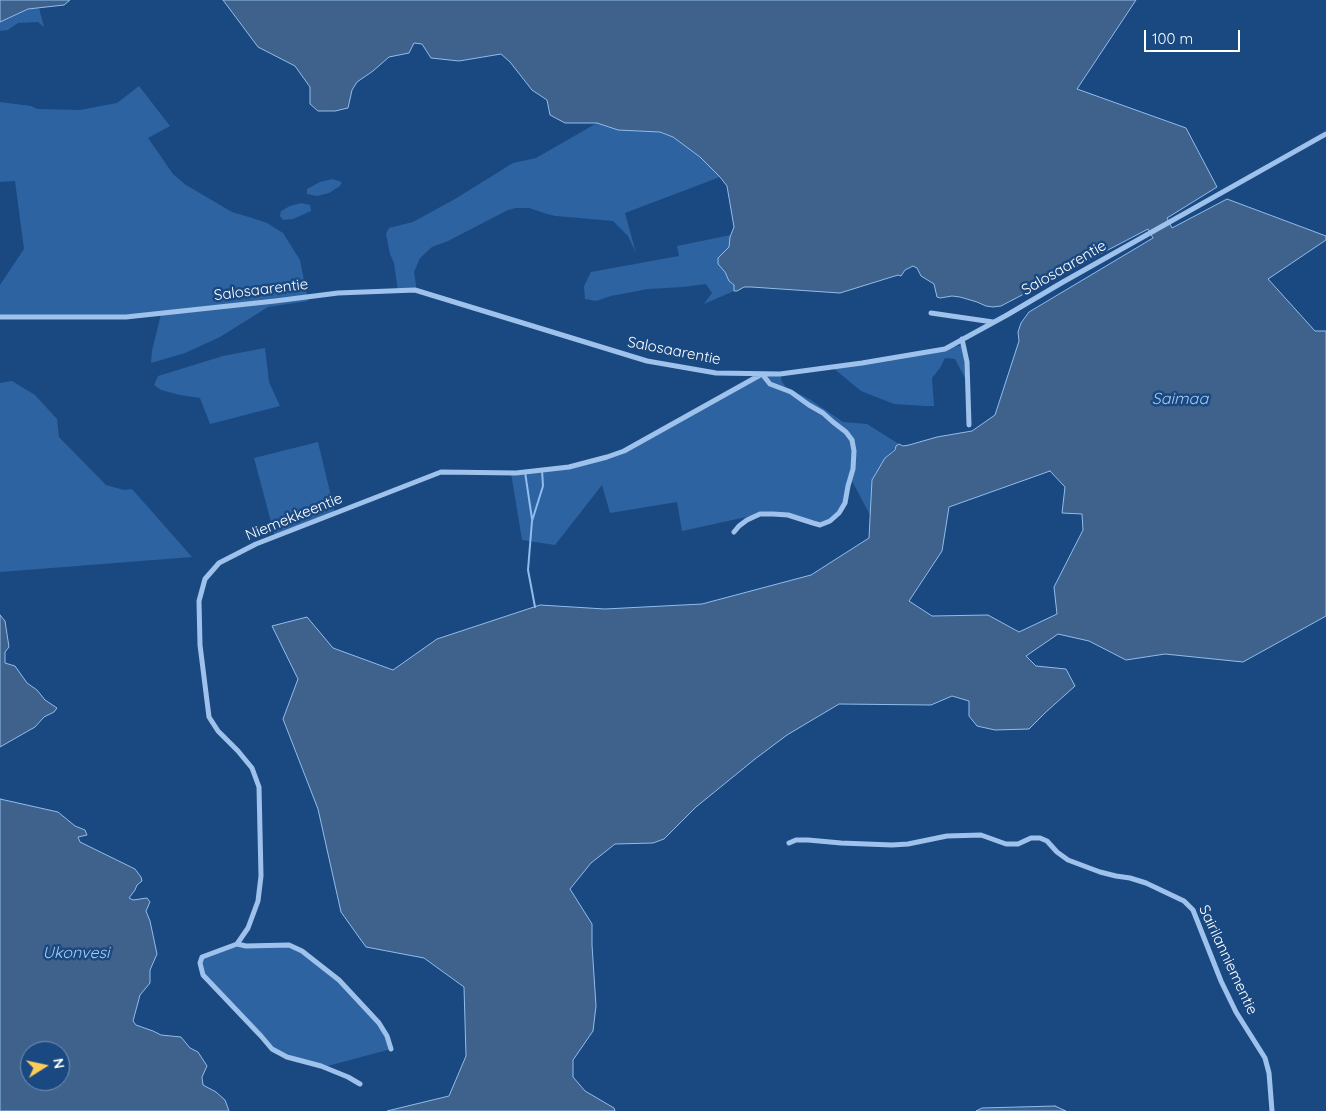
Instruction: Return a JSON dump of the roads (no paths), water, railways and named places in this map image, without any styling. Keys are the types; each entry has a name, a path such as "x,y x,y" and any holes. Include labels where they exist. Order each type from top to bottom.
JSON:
{"street":[{"name":"Salosaarentie","path":"0,316 126,317 338,293 415,290 647,361 716,373 788,373 862,363 945,349 1326,134"},
{"path":"931,313 994,322"},
{"path":"962,339 967,362 969,425"},
{"path":"734,532 747,520 760,514 788,514 812,524 820,525 830,521 839,513 845,503 853,469 854,451 852,440 846,432 823,413 791,392 770,384 762,374"},
{"name":"Niemekkeentie","path":"236,944 248,928 258,901 261,876 260,786 252,768 218,731 209,717 200,645 199,601 204,580 214,569 219,564 256,544 441,472 516,473 570,467 624,451 762,374"},
{"name":"Sairilanniementie","path":"789,843 796,840 808,840 892,845 908,844 947,836 981,835 1006,844 1018,844 1031,838 1040,838 1047,841 1068,860 1108,874 1146,883 1184,901 1192,910 1236,1012 1265,1058 1269,1073 1272,1111"},
{"path":"360,1084 321,1066 287,1058 272,1049 262,1036 203,976 200,963 202,957 236,944 246,946 290,945 302,950 339,980 378,1023 387,1036 390,1049"}],"water":[{"path":"0,0 70,0 64,5 28,9 0,22"},
{"name":"Saimaa","path":"223,0 1136,0 1077,89 1186,128 1217,187 1167,218 1172,228 1227,199 1326,236 1326,240 1268,279 1315,331 1326,331 1326,616 1243,662 1165,654 1126,660 1089,641 1058,634 1026,656 1036,666 1066,669 1075,686 1029,729 995,730 977,726 969,716 969,701 952,696 931,705 839,704 787,735 755,759 696,807 664,839 653,843 615,844 591,863 570,889 592,924 596,1006 593,1031 573,1060 573,1077 585,1091 614,1108 615,1111 387,1111 449,1096 466,1056 464,987 424,958 366,947 341,912 318,809 283,719 298,679 272,626 307,617 333,648 393,670 437,639 540,605 605,609 702,604 811,575 869,538 872,480 885,458 895,450 896,446 899,444 903,446 909,445 937,437 972,431 995,415 1019,341 1018,332 1021,323 1029,312 1153,238 1148,229 1001,306 986,306 960,297 937,297 934,284 921,276 917,268 913,266 905,270 901,276 898,275 840,293 751,287 744,287 734,291 734,285 729,281 725,272 718,264 718,258 729,247 734,227 727,186 700,157 673,137 660,132 618,130 597,123 565,123 550,115 547,100 532,90 510,62 501,54 459,61 431,58 422,44 414,43 409,53 389,57 357,82 352,90 348,108 335,111 318,111 310,104 310,87 295,66 258,47","holes":["1050,471 1065,487 1062,513 1082,514 1083,530 1054,587 1057,614 1019,632 988,615 932,616 909,601 942,551 949,507"]},
{"path":"0,615 5,621 9,647 5,652 5,663 15,666 27,683 37,690 45,700 57,708 54,712 44,717 35,727 0,747"},
{"name":"Ukonvesi","path":"0,799 58,812 75,826 85,830 87,835 78,837 80,842 135,869 141,877 142,881 137,885 129,898 133,900 147,898 150,902 146,911 157,954 150,970 150,983 140,995 133,1021 136,1025 161,1035 181,1037 190,1048 198,1052 207,1066 202,1077 203,1085 216,1092 225,1100 229,1111 0,1111"},
{"path":"1055,1106 1066,1111 976,1111 982,1108"}],"waterway":[{"path":"535,607 528,570 532,521 543,486 542,470"},
{"path":"525,472 532,519"}]}
